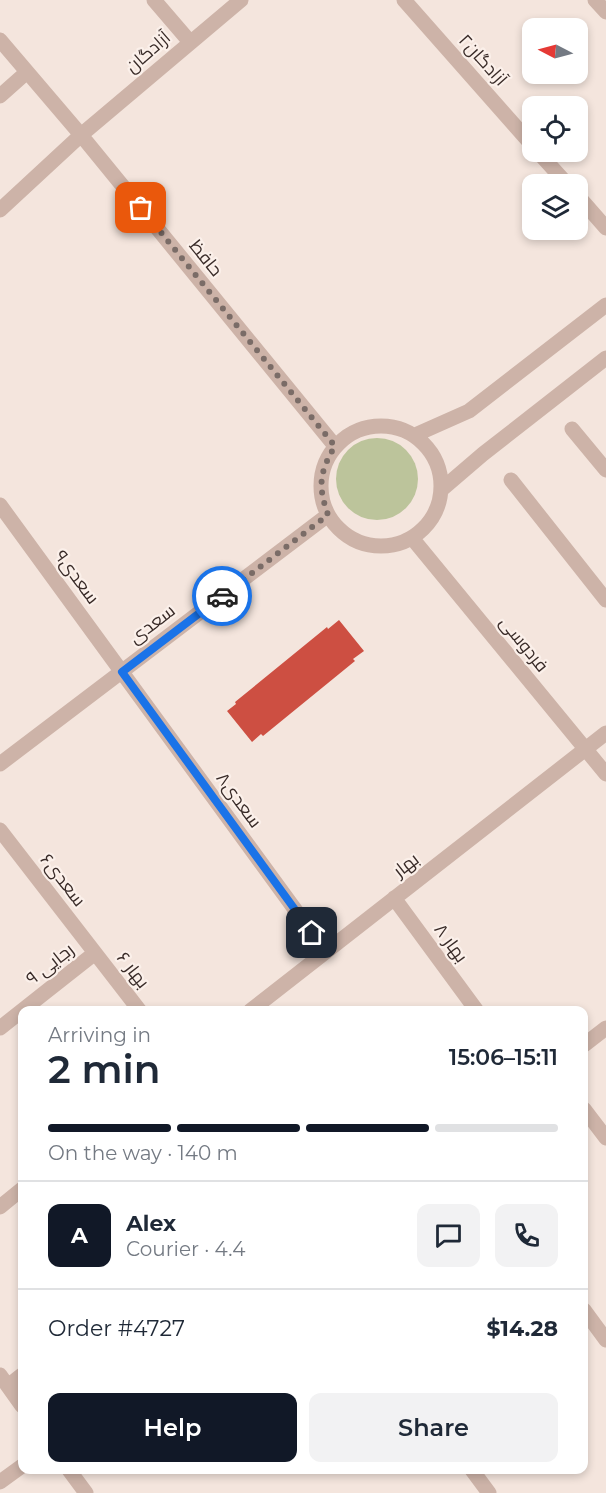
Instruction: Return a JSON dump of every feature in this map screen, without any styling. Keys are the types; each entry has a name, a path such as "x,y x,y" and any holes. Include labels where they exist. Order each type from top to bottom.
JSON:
{"street":[{"path":"154,0 190,42"},
{"name":"آزادگان","path":"0,210 81,135 241,0"},
{"name":"آزادگان۲","path":"404,0 522,134"},
{"path":"595,0 606,12"},
{"name":"حافظ","path":"0,39 335,446"},
{"path":"0,96 27,72"},
{"path":"547,162 558,174"},
{"path":"588,207 606,228"},
{"path":"415,435 469,411 606,305"},
{"path":"441,490 483,454 606,358"},
{"path":"382,425 399,428 415,435 436,459 441,474 441,490 437,509 427,526 412,538 394,545 374,546 356,541 340,530 328,515 322,498 321,479 326,462 335,446 349,435 364,428 382,425"},
{"path":"572,429 606,470"},
{"path":"511,480 606,600"},
{"name":"سعدی۹","path":"0,505 122,672"},
{"name":"سعدی","path":"2,760 328,515"},
{"name":"فردوسی","path":"412,538 606,774"},
{"name":"سعدی۸","path":"122,672 326,952"},
{"name":"بهار","path":"256,1006 606,733"},
{"name":"سعدی۶","path":"0,830 95,953"},
{"name":"بهار ۸","path":"394,898 473,1006"},
{"name":"بهار ۶","path":"95,953 136,1006"},
{"name":"رجایی ۹","path":"28,1006 95,953"},
{"name":"رجایی ۹","path":"0,1028 18,1014"},
{"path":"588,1042 606,1028"},
{"path":"588,1114 606,1138"},
{"path":"2,1200 18,1191"},
{"path":"588,1315 606,1340"},
{"path":"4,1381 18,1400"},
{"path":"0,1482 18,1469"},
{"path":"72,1474 86,1493"},
{"path":"475,1474 489,1493"}],"green space":[{"path":"377,438 393,441 406,450 415,463 418,479 415,495 406,508 393,517 377,520 361,517 348,508 339,495 336,479 339,463 348,450 361,441"}],"building":[{"path":"339,620 364,651 353,659 355,661 263,736 261,734 252,742 227,711 327,627 328,629"}],"way so far":[{"path":"141,208 335,446 326,462 321,479 322,498 328,515 222,596"}],"route":[{"path":"222,596 122,672 312,933"}]}
